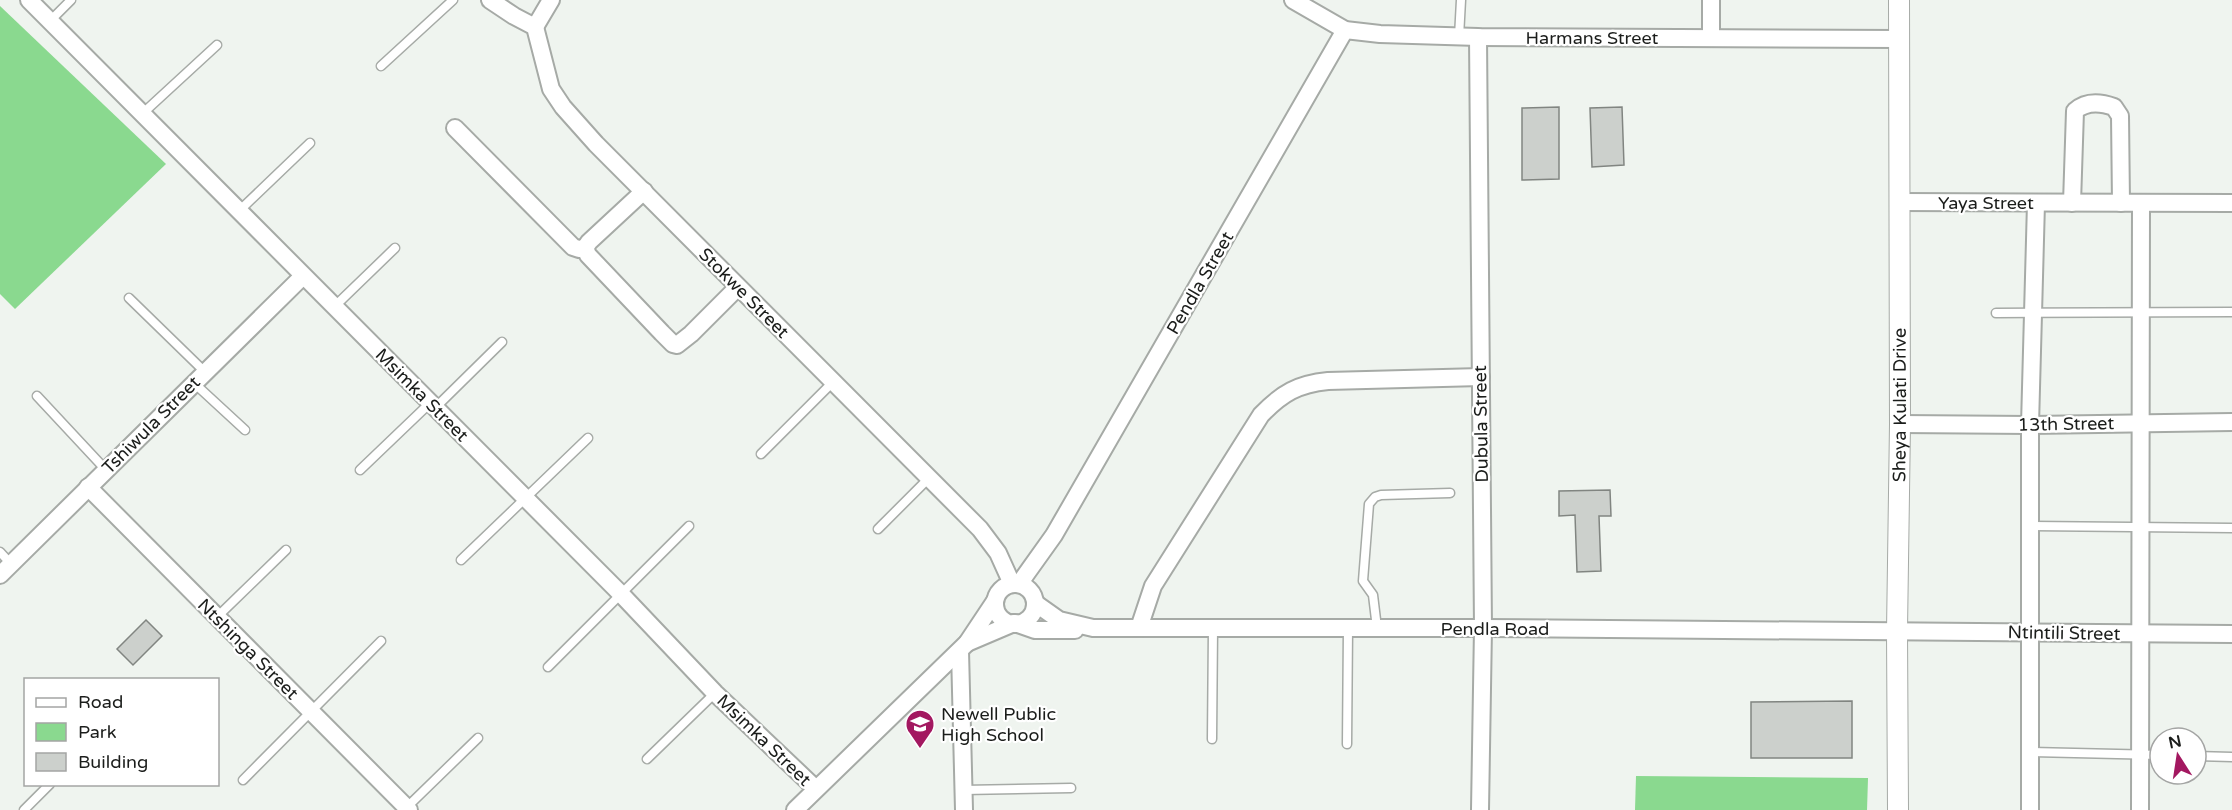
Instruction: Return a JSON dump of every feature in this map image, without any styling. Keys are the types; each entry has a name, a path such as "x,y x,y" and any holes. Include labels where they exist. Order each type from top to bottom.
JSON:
{"street":[{"name":"Msimka Street","path":"29,0 621,594 715,693 816,789"},
{"path":"490,0 535,27 551,0"},
{"name":"Harmans Street","path":"1293,0 1345,30 1380,34 1459,37 1899,39"},
{"path":"1711,38 1712,0"},
{"name":"Sheya Kulati Drive","path":"1898,810 1899,0"},
{"name":"Stokwe Street","path":"535,27 551,89 563,107 596,144 980,529 1024,591"},
{"name":"Pendla Street","path":"1024,591 1049,554 1054,535 1345,30"},
{"name":"Dubula Street","path":"1478,37 1483,628 1480,810"},
{"path":"2072,203 2075,111 2086,104 2114,107 2120,116 2121,203"},
{"path":"455,128 573,247 579,249 585,248 644,191"},
{"name":"Yaya Street","path":"1900,202 2232,203"},
{"path":"2030,810 2030,424 2036,203"},
{"path":"2140,810 2141,203"},
{"path":"585,248 588,255 604,273 673,344 677,345 691,334 738,287"},
{"name":"Tshiwula Street","path":"4,563 106,470 303,276"},
{"path":"1139,628 1153,586 1261,415 1272,403 1296,387 1308,383 1481,377"},
{"name":"13th Street","path":"1900,424 2232,422"},
{"name":"Ntshinga Street","path":"88,487 406,809"},
{"path":"795,810 964,647 1004,587 1024,591 1034,609 1027,619 964,647"},
{"name":"Pendla Road","path":"1024,591 1059,620 1094,628"},
{"path":"995,601 999,616 1015,623"},
{"name":"Pendla Road","path":"1015,623 1035,630 1483,628 1897,631"},
{"name":"Ntintili Street","path":"1897,631 2232,634"},
{"path":"964,647 964,810"}],"lane":[{"path":"50,21 71,0"},
{"path":"381,66 453,0"},
{"path":"1459,37 1461,0"},
{"path":"142,114 217,45"},
{"path":"239,212 310,143"},
{"path":"334,307 395,248"},
{"path":"129,298 245,430"},
{"path":"1996,313 2232,312"},
{"path":"360,470 502,342"},
{"path":"761,454 833,382"},
{"path":"37,396 106,470"},
{"path":"461,560 588,438"},
{"path":"878,529 929,478"},
{"path":"1377,628 1374,595 1363,580 1369,504 1375,497 1381,495 1450,493"},
{"path":"548,667 689,526"},
{"path":"2031,526 2232,528"},
{"path":"217,617 286,550"},
{"path":"1212,739 1214,628"},
{"path":"1347,744 1348,628"},
{"path":"243,780 381,641"},
{"path":"647,759 715,693"},
{"path":"406,809 478,738"},
{"path":"2030,752 2148,755"},
{"path":"2208,756 2232,757"},
{"path":"24,810 48,786"},
{"path":"963,790 1071,788"}],"green space":[{"path":"0,6 166,164 15,309 0,294"},
{"path":"1636,776 1868,778 1867,810 1635,810"}],"building":[{"path":"1559,107 1559,179 1522,180 1522,108"},
{"path":"1622,107 1624,165 1592,167 1590,108"},
{"path":"1610,490 1611,516 1599,516 1601,571 1577,572 1575,515 1559,516 1559,491"},
{"path":"146,620 162,636 133,665 117,649"},
{"path":"1852,701 1852,758 1751,758 1751,702"}],"place":[{"name":"Newell Public High School","path":"920,750"}]}
